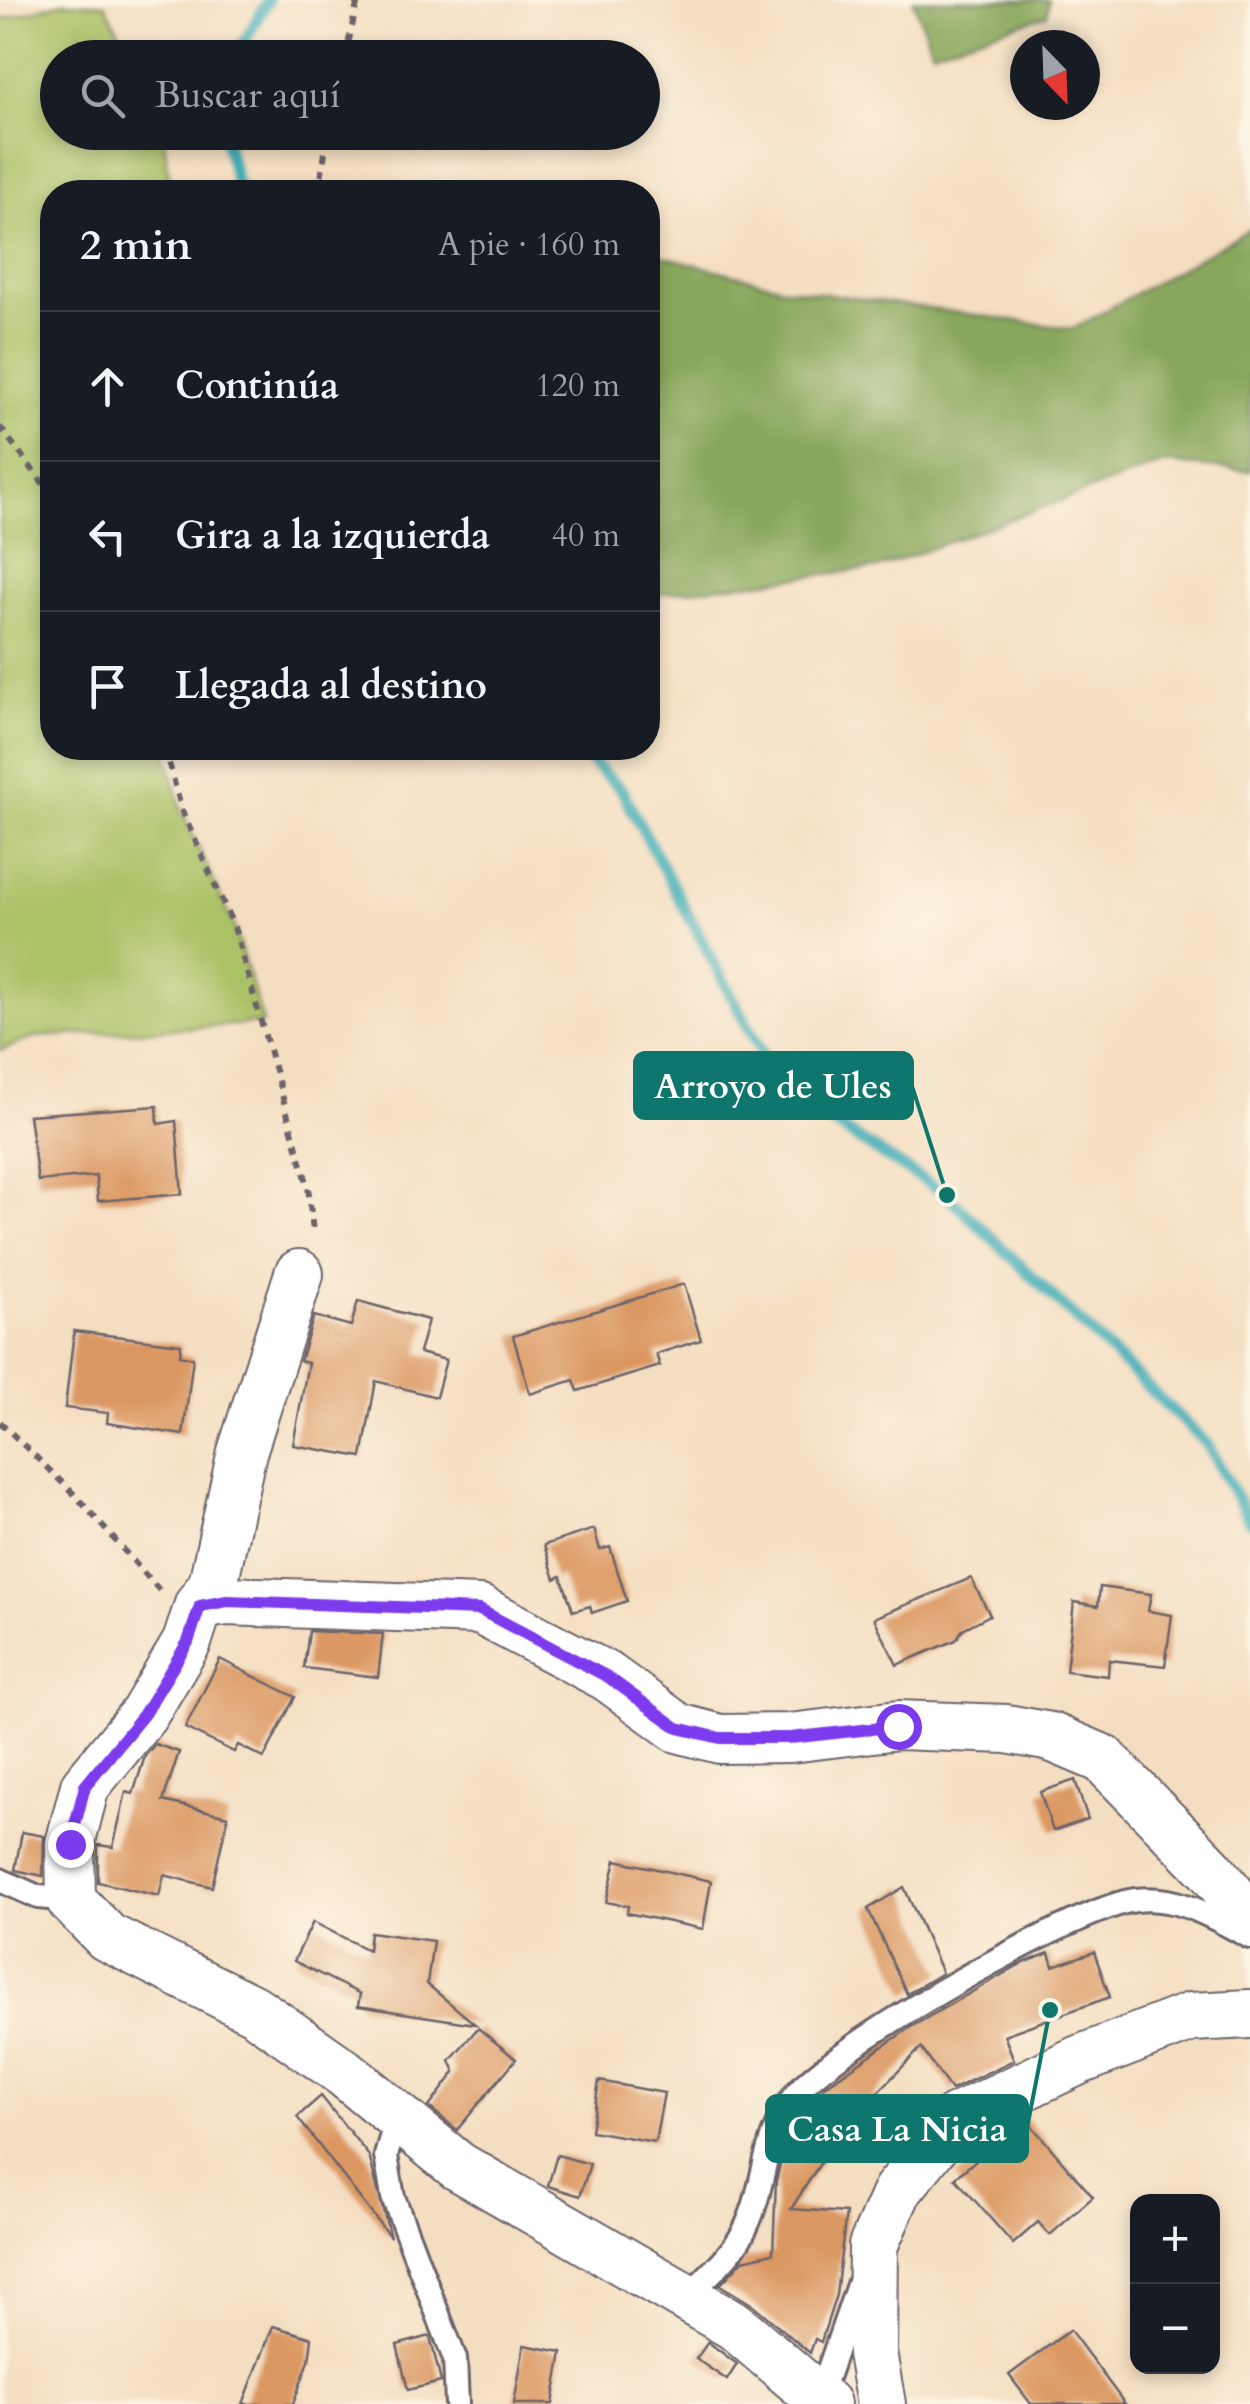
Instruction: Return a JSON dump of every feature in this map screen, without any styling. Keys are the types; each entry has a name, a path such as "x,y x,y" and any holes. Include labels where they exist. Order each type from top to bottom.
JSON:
{"street":[{"path":"299,1274 242,1452 212,1584 188,1642 144,1714 85,1786 70,1844 71,1900 107,1937 256,2010 458,2166 735,2326 817,2402"},
{"path":"200,1606 227,1601 480,1610 608,1677 678,1728 720,1738 790,1738 898,1726 1006,1729 1050,1737 1103,1759 1210,1869 1250,1918"},
{"path":"881,2404 872,2353 873,2246 897,2192 956,2118 1079,2060 1191,2017 1250,2014"}],"lane":[{"path":"0,1880 38,1898 71,1900"},
{"path":"686,2298 741,2237 772,2130 798,2090 860,2042 938,1992 1084,1917 1135,1900 1181,1902 1250,1936"},
{"path":"396,2116 386,2156 392,2197 454,2358 457,2404"},
{"path":"817,2402 858,2284 874,2266"}],"path":[{"path":"349,40 358,0"},
{"path":"321,180 325,150"},
{"path":"0,427 40,479"},
{"path":"168,760 182,812 234,927 308,1186 313,1232 299,1274"},
{"path":"0,1422 75,1495 145,1578 176,1604 200,1606"}],"green space":[{"path":"913,0 1049,0 1047,15 932,51"},
{"path":"64,2 105,4 123,40 40,40 40,150 165,150 169,180 40,180 40,760 168,760 182,811 234,927 263,1023 35,1037 0,1051 0,20"},
{"path":"1250,229 1250,471 1164,463 878,568 660,594 660,255 786,288 1073,329"}],"building":[{"path":"157,1106 158,1124 176,1121 182,1194 98,1201 96,1176 38,1181 29,1115"},
{"path":"684,1284 701,1340 656,1354 660,1366 578,1391 574,1380 530,1394 513,1336"},
{"path":"358,1301 428,1320 419,1353 446,1360 436,1397 376,1381 362,1457 293,1445 308,1363 300,1361 314,1316 351,1326"},
{"path":"74,1331 181,1344 180,1355 193,1358 183,1435 107,1423 108,1413 65,1408"},
{"path":"594,1529 600,1550 610,1547 627,1601 592,1613 590,1606 573,1611 561,1576 555,1579 544,1545"},
{"path":"971,1578 990,1615 963,1629 956,1640 897,1665 874,1618"},
{"path":"1100,1587 1151,1594 1148,1611 1172,1615 1165,1666 1109,1660 1108,1676 1066,1671 1074,1602 1098,1606"},
{"path":"309,1631 383,1634 378,1677 304,1668"},
{"path":"220,1659 295,1697 264,1758 238,1745 234,1752 185,1728"},
{"path":"155,1744 179,1752 163,1801 228,1816 212,1887 164,1875 159,1896 98,1882 98,1845 113,1847 126,1792 133,1794 145,1756"},
{"path":"1075,1780 1088,1819 1053,1831 1040,1792"},
{"path":"22,1832 44,1836 43,1876 15,1870"},
{"path":"616,1860 711,1881 703,1929 627,1913 628,1906 606,1902"},
{"path":"904,1887 942,1973 907,1994 868,1909"},
{"path":"313,1922 368,1950 370,1932 433,1941 427,1984 475,2024 358,2006 360,1994 294,1961"},
{"path":"1094,1952 1110,1997 1004,2035 1014,2060 951,2090 921,2048 842,2129 791,2209 846,2213 836,2295 821,2342 815,2339 810,2353 753,2305 720,2285 743,2260 773,2253 776,2181 783,2153 796,2120 827,2085 911,2027 1019,1965 1049,1953 1053,1966"},
{"path":"478,2028 516,2059 457,2130 429,2107 455,2072 450,2060"},
{"path":"599,2081 664,2093 655,2142 591,2131"},
{"path":"321,2096 369,2156 390,2237 297,2117"},
{"path":"1025,2118 1093,2197 1050,2235 1038,2222 1013,2244 955,2178"},
{"path":"557,2155 590,2164 580,2196 548,2186"},
{"path":"273,2326 312,2338 309,2361 293,2404 243,2404"},
{"path":"1070,2330 1125,2404 1031,2404 1009,2375"},
{"path":"430,2336 441,2382 408,2390 397,2345"},
{"path":"708,2342 737,2364 727,2380 696,2359"},
{"path":"524,2345 562,2352 553,2404 514,2404"}],"waterway":[{"path":"245,40 268,0"},
{"path":"228,150 236,180"},
{"path":"589,760 621,789 783,1092 947,1195 1207,1444 1250,1522"}],"place":[{"name":"Arroyo de Ules","path":"947,1195"},
{"name":"Casa La Nicia","path":"1050,2010"}],"route":[{"path":"70,1844 85,1786 144,1714 188,1642 200,1606 227,1601 480,1610 608,1677 678,1728 720,1738 790,1738 898,1726"}]}
